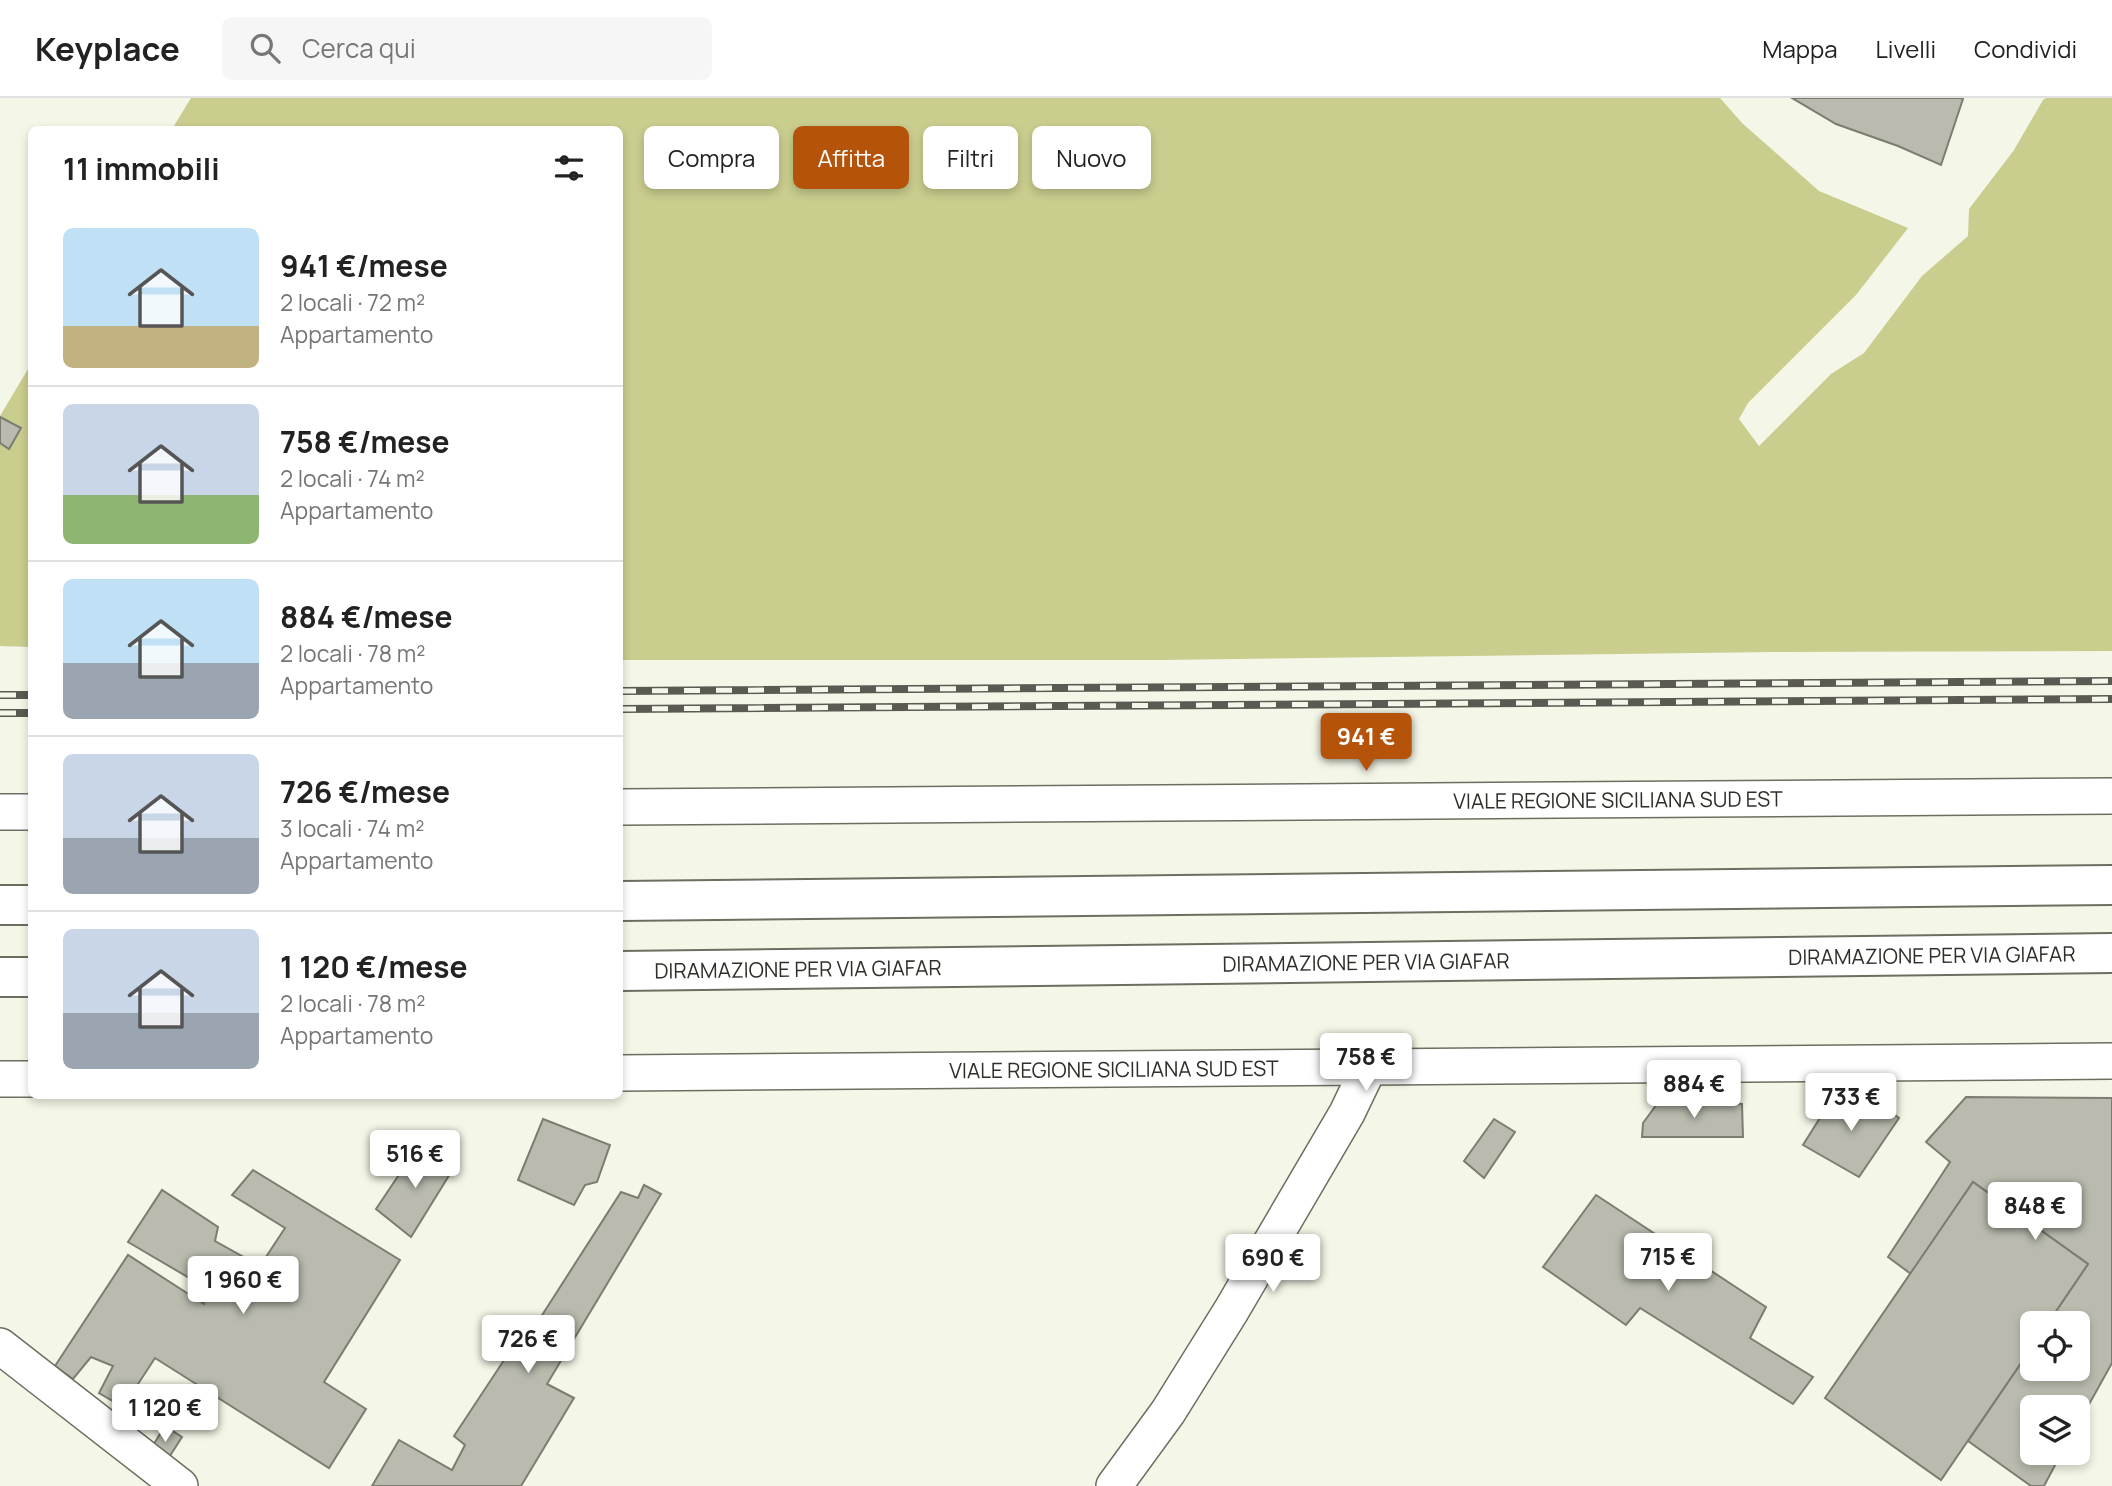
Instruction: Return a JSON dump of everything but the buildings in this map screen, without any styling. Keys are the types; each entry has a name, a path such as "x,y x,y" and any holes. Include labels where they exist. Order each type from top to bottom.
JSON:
{"highway":[{"path":"623,901 2112,885"},
{"path":"0,905 28,905"},
{"name":"DIRAMAZIONE PER VIA GIAFAR","path":"623,971 2112,953"},
{"path":"0,977 28,977"}],"street":[{"name":"VIALE REGIONE SICILIANA SUD EST","path":"623,807 2112,796"},
{"path":"0,812 28,812"},
{"name":"VIALE REGIONE SICILIANA SUD EST","path":"623,1073 2112,1060"},
{"path":"1114,1486 1168,1412 1231,1311 1347,1113 1370,1065"},
{"path":"0,1079 28,1079"},
{"path":"0,1346 180,1486"}],"green space":[{"path":"191,98 1720,98 1742,123 1819,191 1908,228 1856,295 1748,403 1739,419 1759,446 1831,374 1864,353 1922,276 1968,236 1969,209 2014,150 2043,100 2112,98 2112,651 1772,652 1162,660 623,660 623,126 174,126"},
{"path":"28,369 28,647 0,646 0,416"}],"railway":[{"path":"623,691 2112,681"},
{"path":"0,695 28,695"},
{"path":"623,709 2112,699"},
{"path":"0,713 28,713"}]}
